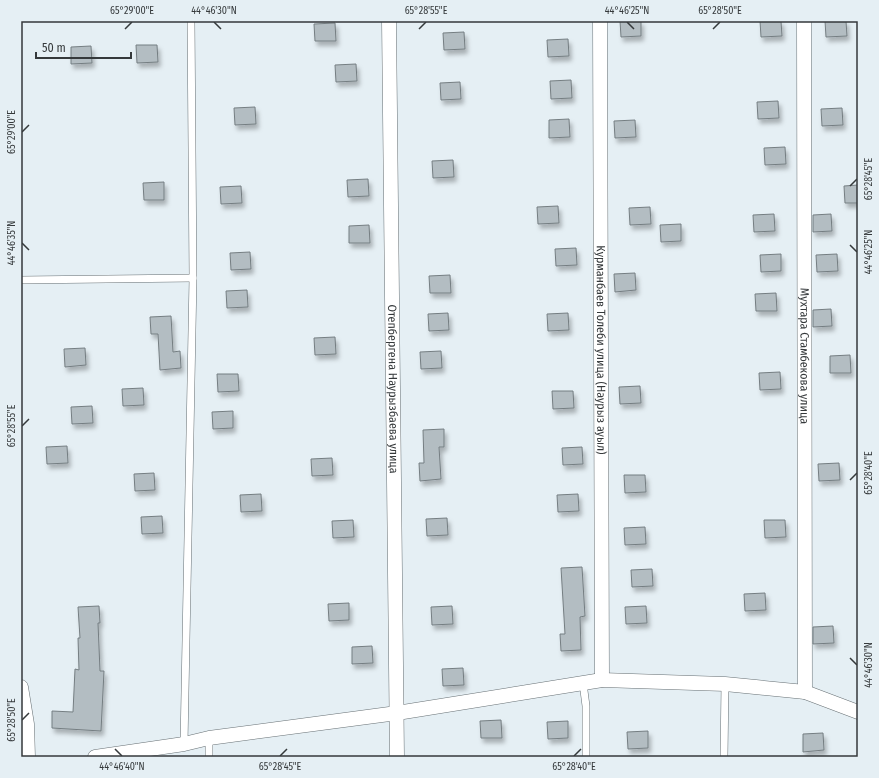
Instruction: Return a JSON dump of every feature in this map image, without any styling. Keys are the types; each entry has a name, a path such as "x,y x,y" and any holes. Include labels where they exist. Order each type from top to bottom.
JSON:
{"street":[{"name":"Отепбергена Наурызбаева улица","path":"389,21 397,757"},
{"name":"Курманбаев Толеби улица (Наурыз ауыл)","path":"600,21 602,680"},
{"name":"Мухтара Стамбекова улица","path":"804,21 805,692"},
{"path":"95,757 184,744 209,738 397,713 602,680 725,684 805,692 858,712"},
{"path":"21,687 28,757"}],"lane":[{"path":"184,744 193,278 190,21"},
{"path":"21,280 193,278"},
{"path":"583,683 586,706 586,757"},
{"path":"724,757 725,684"},
{"path":"209,738 209,757"}],"building":[{"path":"620,21 641,21 641,36 621,37"},
{"path":"760,21 781,21 782,36 761,37"},
{"path":"825,21 846,21 847,36 826,37"},
{"path":"335,23 336,41 315,41 314,24"},
{"path":"464,32 465,49 444,50 443,33"},
{"path":"568,39 569,56 548,57 547,40"},
{"path":"136,45 157,45 158,62 137,63"},
{"path":"91,46 92,63 71,64 71,47"},
{"path":"356,64 357,81 336,82 335,65"},
{"path":"571,80 572,98 551,99 550,81"},
{"path":"460,82 461,99 441,100 440,83"},
{"path":"778,101 779,118 758,119 757,102"},
{"path":"255,107 256,124 235,125 234,108"},
{"path":"842,108 843,125 822,126 821,109"},
{"path":"569,119 570,137 549,138 549,120"},
{"path":"635,120 636,137 615,138 614,121"},
{"path":"785,147 786,164 765,165 764,148"},
{"path":"453,160 454,177 433,178 432,161"},
{"path":"368,179 369,196 348,197 347,180"},
{"path":"164,182 164,200 144,200 143,183"},
{"path":"858,185 858,203 845,203 844,186"},
{"path":"241,186 242,203 221,204 220,187"},
{"path":"558,206 559,223 538,224 537,207"},
{"path":"650,207 651,224 630,225 629,208"},
{"path":"774,214 775,231 754,232 753,215"},
{"path":"831,214 832,231 813,232 813,215"},
{"path":"681,224 681,241 661,242 660,225"},
{"path":"369,225 370,243 349,243 349,226"},
{"path":"576,248 577,265 556,266 555,249"},
{"path":"250,252 251,269 231,270 230,253"},
{"path":"781,254 781,271 761,272 760,255"},
{"path":"837,254 838,271 817,272 816,255"},
{"path":"635,273 636,290 615,292 614,274"},
{"path":"450,275 451,293 430,293 429,276"},
{"path":"247,290 248,307 227,308 226,291"},
{"path":"776,293 777,311 756,311 755,294"},
{"path":"831,309 832,326 813,327 813,310"},
{"path":"448,313 449,330 429,331 428,314"},
{"path":"568,313 569,330 548,331 547,314"},
{"path":"171,316 173,352 180,351 181,368 160,370 158,334 151,334 150,317"},
{"path":"335,337 336,354 315,355 314,338"},
{"path":"85,348 86,365 65,367 64,349"},
{"path":"441,351 442,368 421,369 420,352"},
{"path":"850,355 851,373 830,373 830,356"},
{"path":"780,372 781,389 760,390 759,373"},
{"path":"217,374 238,374 239,391 218,392"},
{"path":"640,386 641,403 620,404 619,387"},
{"path":"143,388 144,405 123,406 122,389"},
{"path":"552,391 573,391 574,408 553,409"},
{"path":"92,406 93,423 72,424 71,407"},
{"path":"233,411 233,428 213,429 212,412"},
{"path":"444,429 444,447 439,447 441,479 420,481 419,463 424,463 423,430"},
{"path":"67,446 68,463 47,464 46,447"},
{"path":"582,447 583,464 563,465 562,448"},
{"path":"332,458 333,475 312,476 311,459"},
{"path":"839,463 840,480 819,481 818,464"},
{"path":"154,473 155,490 135,491 134,474"},
{"path":"624,475 645,475 646,492 625,493"},
{"path":"261,494 262,511 241,512 240,495"},
{"path":"578,494 579,511 558,512 557,495"},
{"path":"162,516 163,533 142,534 141,517"},
{"path":"447,518 448,535 427,536 426,519"},
{"path":"353,520 354,537 333,538 332,521"},
{"path":"764,520 785,520 786,537 765,538"},
{"path":"645,527 646,544 625,545 624,528"},
{"path":"582,567 585,616 580,617 581,650 561,651 560,634 565,634 561,568"},
{"path":"652,569 653,586 632,587 631,570"},
{"path":"765,593 766,610 745,611 744,594"},
{"path":"349,603 349,620 329,621 328,604"},
{"path":"99,606 100,623 98,623 100,671 104,671 101,731 52,728 52,711 73,712 75,669 79,670 78,638 80,638 78,607"},
{"path":"452,606 453,624 432,625 431,607"},
{"path":"646,606 647,623 626,624 625,607"},
{"path":"833,626 834,643 813,644 813,627"},
{"path":"372,646 373,663 352,664 352,647"},
{"path":"463,668 464,685 443,686 442,669"},
{"path":"501,720 502,738 481,738 480,721"},
{"path":"568,721 568,738 548,739 547,722"},
{"path":"648,731 648,748 628,749 627,732"},
{"path":"823,733 824,750 803,752 803,734"}]}
